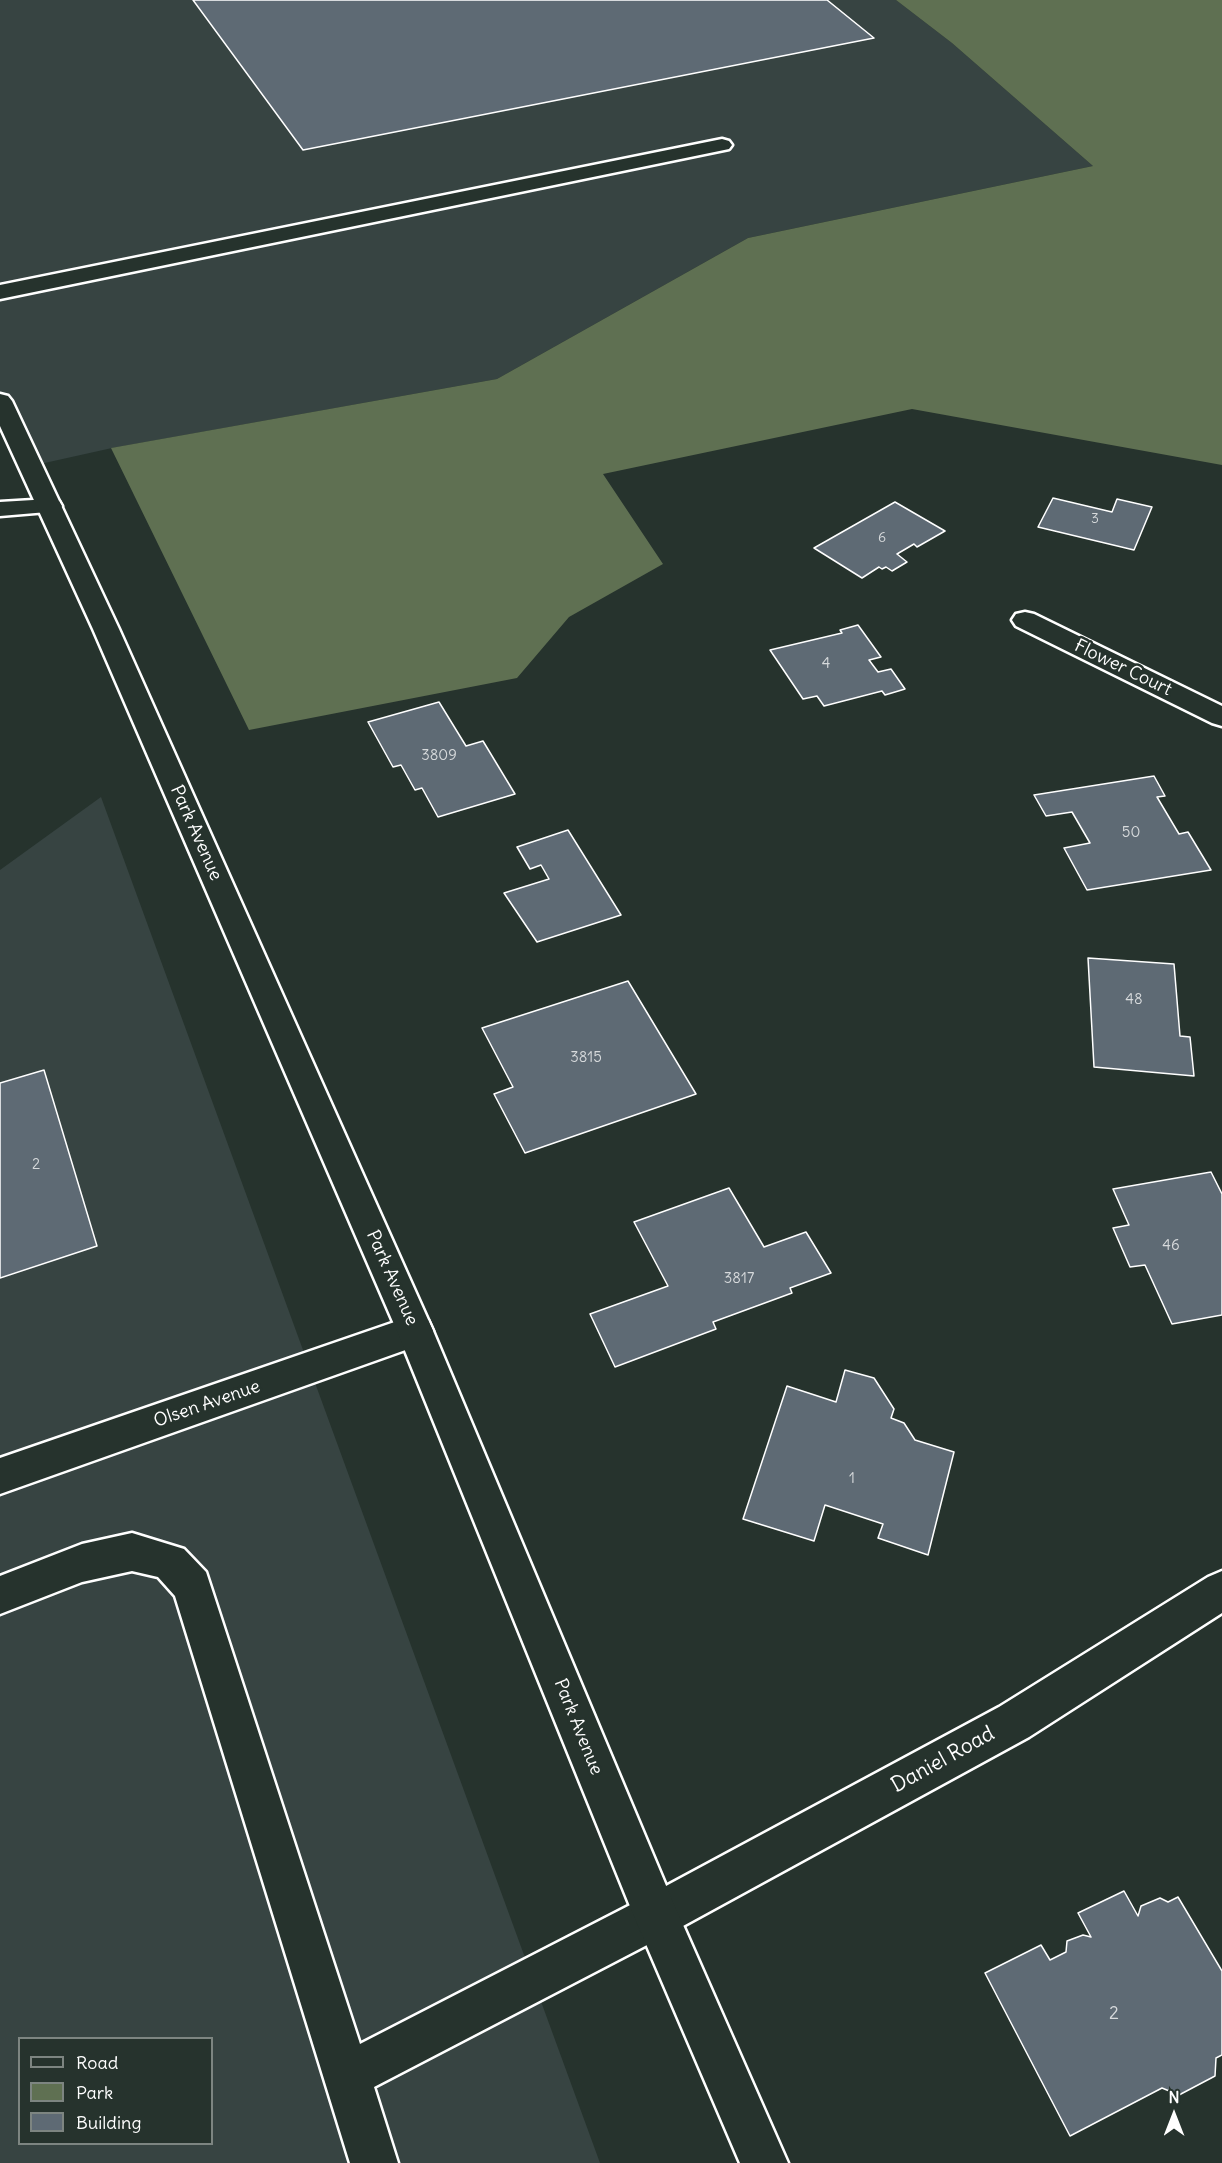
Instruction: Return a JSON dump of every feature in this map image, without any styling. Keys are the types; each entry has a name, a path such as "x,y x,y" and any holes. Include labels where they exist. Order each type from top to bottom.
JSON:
{"street":[{"path":"0,292 722,145"},
{"name":"Park Avenue","path":"0,401 106,628 415,1331 656,1916 764,2163"},
{"path":"0,509 50,506"},
{"name":"Flower Court","path":"1025,620 1222,717"},
{"name":"Olsen Avenue","path":"0,1476 415,1331"},
{"path":"0,1594 82,1563 132,1552 170,1562 192,1585 374,2163"},
{"name":"Daniel Road","path":"346,2076 656,1916 1014,1722 1222,1590"}],"shaded area":[{"path":"0,0 896,0 952,43 1093,166 748,238 497,379 112,448 31,466 0,401"},
{"path":"101,797 600,2163 0,2163 0,870"}],"green space":[{"path":"896,0 1222,0 1222,465 912,409 603,474 663,564 569,617 517,678 249,730 111,448 497,379 748,238 1093,166 952,43"}],"building":[{"path":"193,0 827,0 874,38 303,150"},
{"path":"1053,498 1112,512 1117,499 1152,507 1134,550 1038,527"},
{"path":"895,502 945,531 917,547 914,544 897,554 907,562 892,571 886,567 882,569 879,567 862,578 814,548"},
{"path":"858,625 881,657 869,660 878,672 891,669 905,689 885,695 882,691 824,706 817,696 803,699 770,650 842,633 840,630"},
{"path":"439,702 466,746 483,741 515,794 438,817 422,788 415,790 401,765 393,767 368,722"},
{"path":"1154,776 1165,796 1157,797 1179,834 1188,832 1211,870 1087,890 1064,848 1090,843 1072,812 1046,816 1034,795"},
{"path":"568,830 621,915 537,942 504,893 549,879 541,865 530,869 517,847"},
{"path":"1088,958 1174,964 1180,1036 1190,1037 1194,1076 1094,1067"},
{"path":"628,981 696,1094 525,1153 494,1094 513,1087 482,1028"},
{"path":"44,1070 97,1246 0,1278 0,1083"},
{"path":"1211,1172 1222,1194 1222,1315 1172,1324 1145,1265 1130,1267 1113,1228 1129,1225 1113,1189"},
{"path":"729,1188 764,1247 806,1232 831,1273 790,1288 792,1293 713,1322 716,1329 615,1367 590,1314 668,1286 634,1222"},
{"path":"845,1370 874,1378 894,1409 891,1418 904,1423 915,1440 954,1452 928,1555 878,1538 883,1524 825,1505 814,1541 743,1519 787,1386 836,1402"},
{"path":"1124,1891 1138,1916 1141,1906 1160,1898 1168,1902 1178,1897 1222,1971 1222,2055 1216,2058 1215,2076 1179,2095 1162,2088 1070,2136 985,1973 1041,1945 1050,1960 1066,1952 1067,1941 1083,1935 1091,1937 1078,1913"}]}
